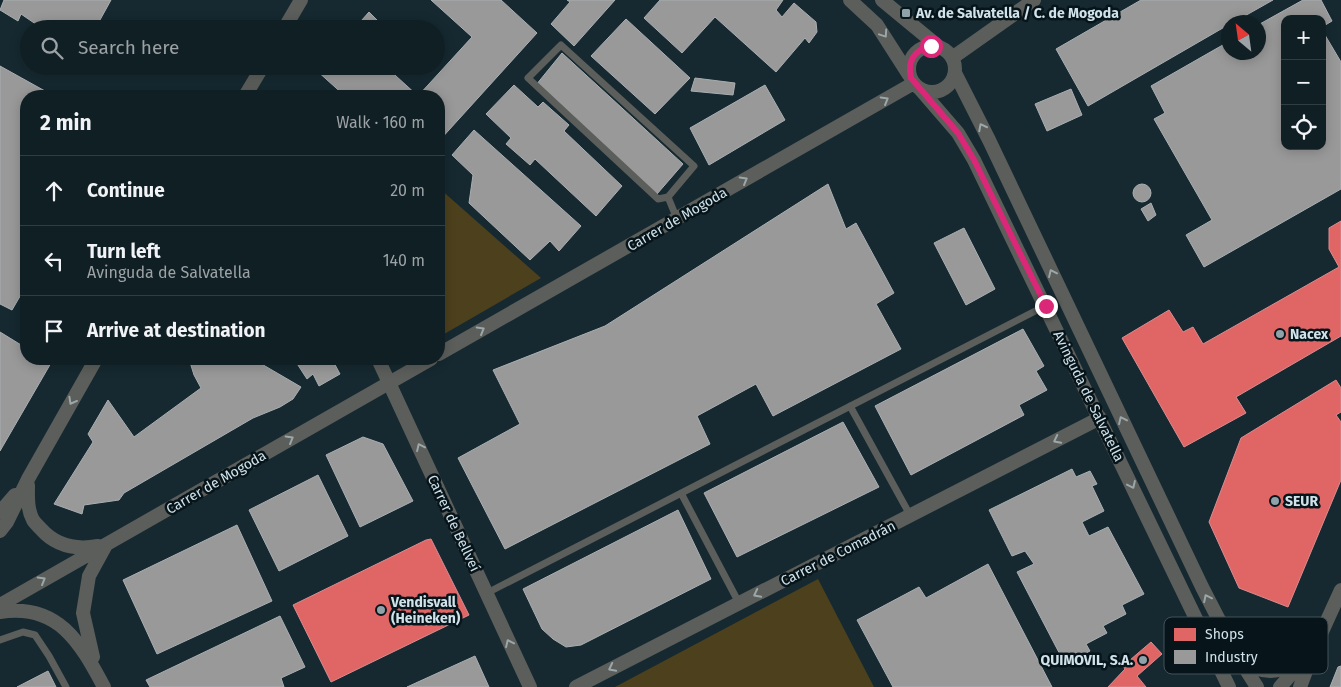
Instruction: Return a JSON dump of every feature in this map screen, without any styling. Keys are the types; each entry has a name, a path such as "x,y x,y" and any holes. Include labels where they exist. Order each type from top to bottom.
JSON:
{"street":[{"path":"289,20 301,0"},
{"name":"Avinguda de Salvatella","path":"850,0 877,25 915,83 958,133 974,160 1195,617"},
{"path":"882,0 939,47"},
{"path":"952,58 1034,0"},
{"path":"939,47 946,50 952,58 955,65 955,73 950,83 944,88 929,92 915,83 909,70 910,62 922,48 939,47"},
{"name":"Avinguda de Salvatella","path":"955,73 989,140 1217,617"},
{"path":"249,90 258,75"},
{"name":"Carrer de Mogoda","path":"445,351 915,83"},
{"path":"0,531 7,522 28,479 93,365"},
{"name":"Carrer de Bellveí","path":"381,365 530,687"},
{"name":"Carrer de Mogoda","path":"0,605 420,365"},
{"name":"Carrer de Comadrán","path":"576,687 1100,418"},
{"path":"0,512 28,479"},
{"path":"28,479 28,503 33,520 48,537 64,545 86,548 106,544"},
{"path":"102,682 83,613 88,576 106,544"},
{"path":"1328,618 1341,590"},
{"path":"0,612 15,610 38,613 61,624 82,647 102,682"},
{"name":"Avinguda de Salvatella","path":"1223,674 1229,687"},
{"name":"Avinguda de Salvatella","path":"1249,674 1257,687"},
{"path":"1280,687 1291,674"},
{"path":"1300,687 1305,674"}],"lane":[{"path":"561,45 694,166 668,197 658,199 528,78 561,45"},
{"path":"668,197 677,219"},
{"path":"487,593 1046,306"},
{"path":"850,406 910,515"},
{"path":"682,493 739,603"},
{"path":"0,640 22,632 35,635 66,687"}],"shaded area":[{"path":"445,193 541,278 445,334"},
{"path":"818,579 874,687 615,687"}],"building: Shops":[{"name":"Nacex","path":"1341,221 1341,336 1236,397 1246,413 1184,447 1122,338 1169,310 1183,332 1193,327 1203,344 1339,267 1329,249 1329,228"},
{"name":"SEUR","path":"1336,380 1341,388 1341,412 1336,415 1341,422 1341,480 1288,607 1239,588 1209,522 1241,438"},
{"name":"Vendisvall (Heineken)","path":"431,539 469,615 331,682 293,605"},
{"name":"QUIMOVIL, S.A.","path":"1151,642 1162,654 1137,676 1146,687 1108,687 1125,669 1123,666"}],"building: Industry":[{"path":"4,0 111,0 100,20 30,20 21,14 18,21 0,10"},
{"path":"431,0 501,0 537,33 445,134 445,90 423,90 437,75 445,75 445,66 472,37"},
{"path":"567,0 615,0 574,46 551,24 570,2"},
{"path":"660,0 783,0 776,10 782,17 794,3 816,22 817,32 809,43 805,38 776,72 715,17 682,53 644,18"},
{"path":"1141,0 1273,0 1246,15 1221,15 1221,29 1088,106 1056,49"},
{"path":"1303,0 1321,0 1332,21 1326,25 1326,15 1281,15 1281,150 1326,150 1326,37 1341,62 1341,189 1204,267 1186,235 1212,220 1154,119 1165,113 1151,86 1221,46 1221,60 1266,60 1266,21"},
{"path":"369,12 377,20 362,20"},
{"path":"626,19 690,78 655,114 591,56"},
{"path":"562,53 683,164 657,194 536,85"},
{"path":"0,66 43,90 20,90 20,296 12,310 0,304"},
{"path":"322,75 395,75 411,90 338,90"},
{"path":"695,78 735,83 733,95 691,91"},
{"path":"514,85 538,107 543,102 569,125 564,131 622,186 596,216 535,159 530,165 506,144 511,138 486,114"},
{"path":"765,85 785,120 709,165 690,128"},
{"path":"1071,89 1082,115 1047,131 1035,104"},
{"path":"474,130 581,226 559,251 550,241 530,260 469,203 473,175 452,155"},
{"path":"828,184 846,229 856,223 894,293 876,304 901,349 773,416 756,384 697,416 710,444 505,549 458,458 520,424 493,370 605,326"},
{"path":"1142,184 1148,187 1151,193 1148,199 1142,202 1136,199 1133,193 1136,187"},
{"path":"1151,203 1156,215 1148,221 1141,209"},
{"path":"964,228 995,289 966,305 934,243"},
{"path":"1023,329 1044,366 1036,371 1047,390 1019,405 1024,415 911,475 875,406"},
{"path":"0,332 20,344 20,365 50,365 0,451"},
{"path":"191,365 263,365 301,387 293,399 280,407 253,418 124,493 119,500 84,505 82,514 54,504 93,442 88,434 108,400 134,437 201,388"},
{"path":"298,365 335,365 340,374 319,386 313,374 307,379"},
{"path":"843,422 879,487 737,557 704,493"},
{"path":"363,437 383,444 413,501 360,527 326,455"},
{"path":"1072,469 1076,477 1090,471 1097,484 1092,486 1104,511 1082,522 1089,536 1108,527 1144,594 1122,605 1126,614 1103,626 1107,633 1086,644 1090,651 1065,664 1017,572 1034,564 1025,551 1012,556 989,510"},
{"path":"318,475 348,536 279,571 249,510"},
{"path":"678,510 711,579 581,645 566,647 542,629 523,589"},
{"path":"237,525 272,601 157,654 123,580"},
{"path":"988,564 1052,687 893,687 857,620 919,587 926,598"},
{"path":"280,616 305,667 281,678 284,687 150,687 146,680"},
{"path":"475,656 489,687 407,687"},
{"path":"1341,666 1341,687 1330,687 1338,667"},
{"path":"48,671 56,687 17,687"}],"place":[{"name":"Av. de Salvatella / C. de Mogoda","path":"906,13"},
{"name":"Nacex","path":"1280,334"},
{"name":"SEUR","path":"1275,501"},
{"name":"Vendisvall (Heineken)","path":"381,610"},
{"name":"QUIMOVIL, S.A.","path":"1143,660"}],"route":[{"path":"931,46 922,48 910,62 911,78 958,133 974,160 1046,306"}]}
